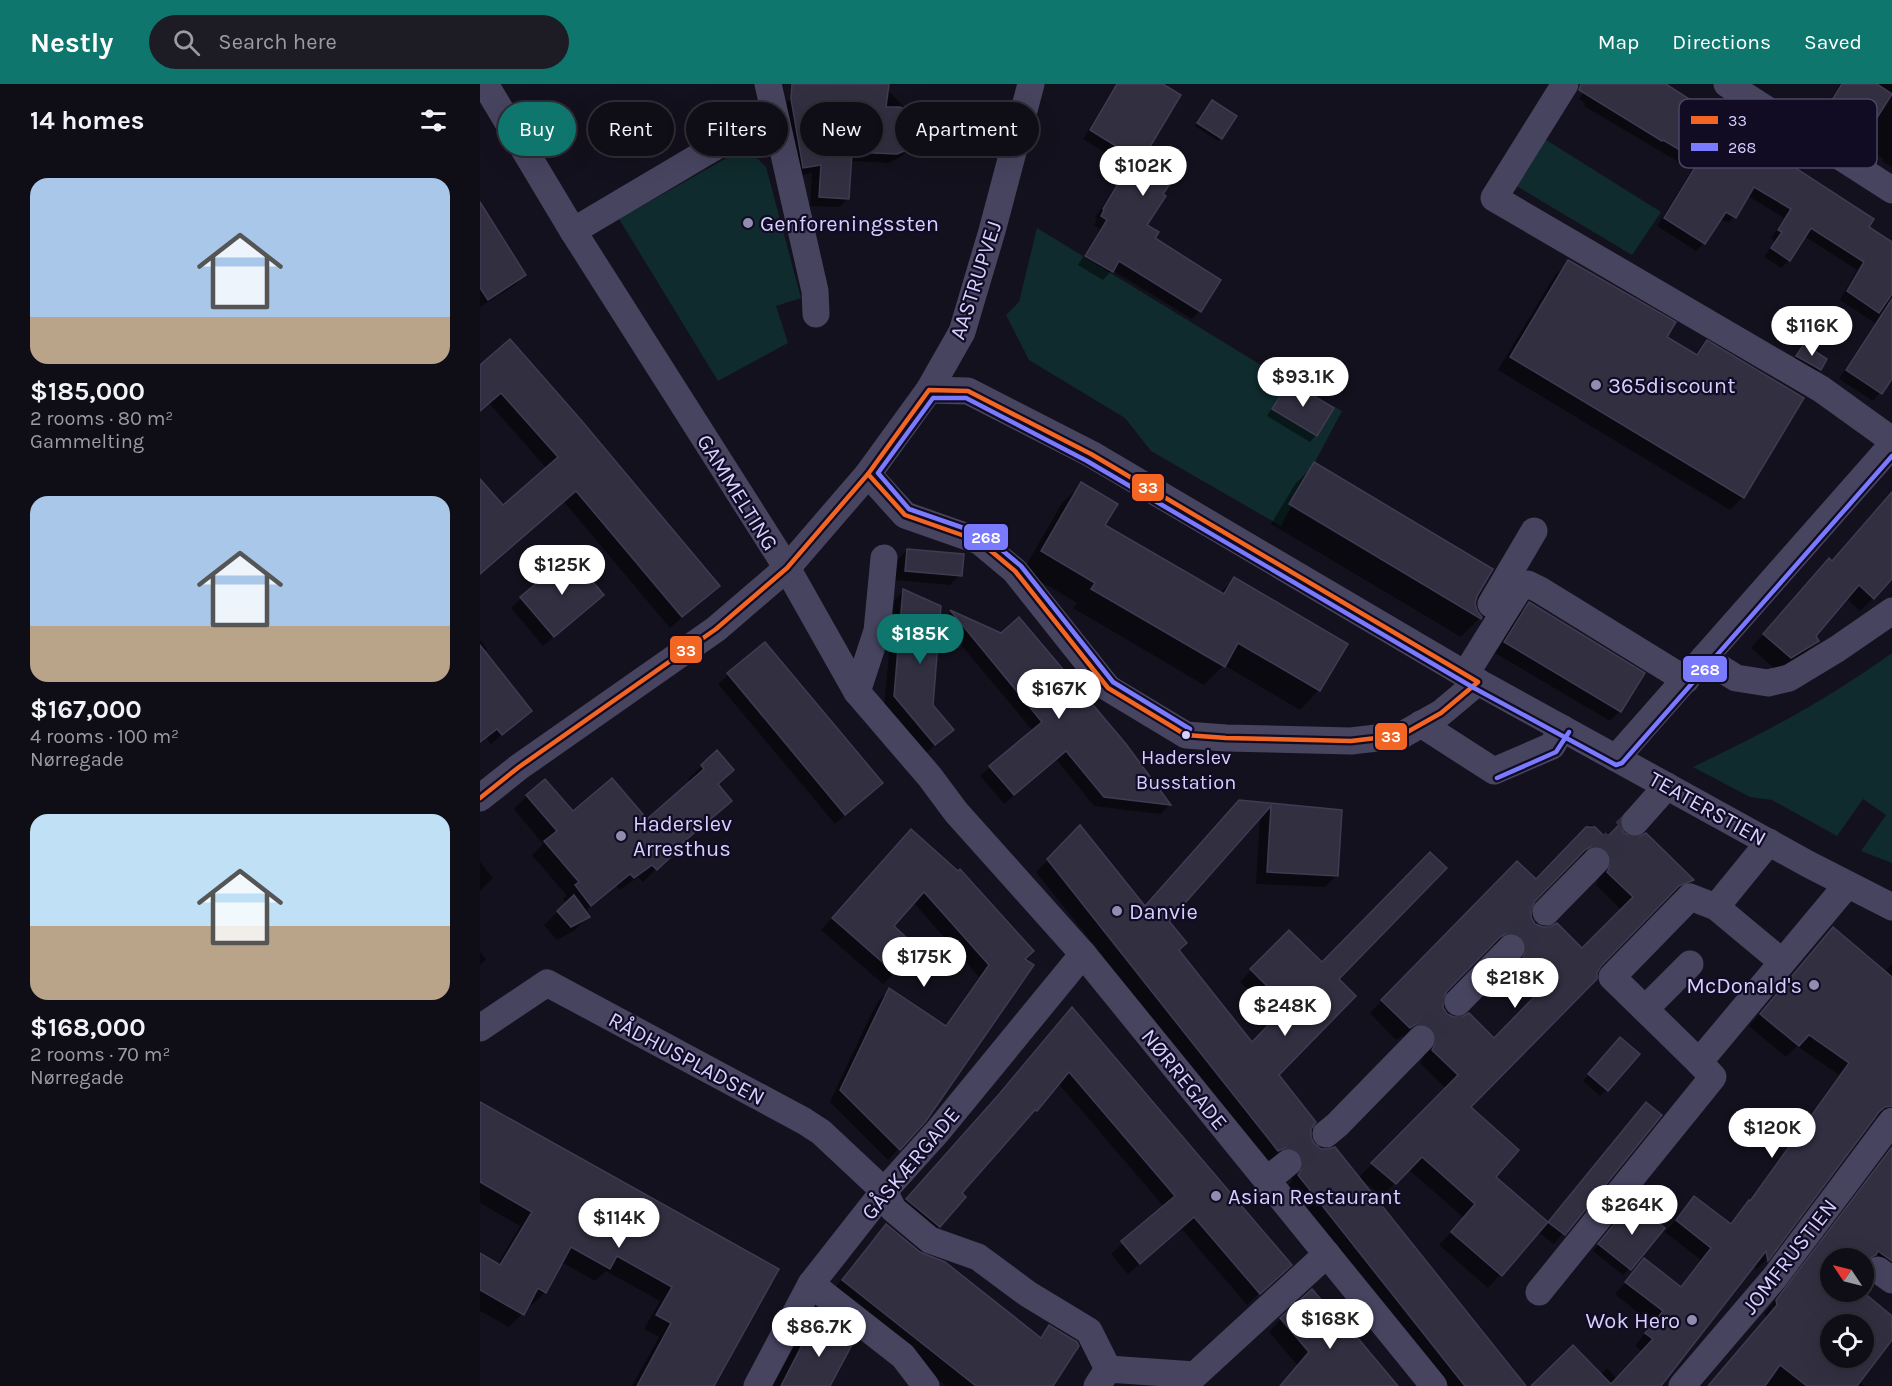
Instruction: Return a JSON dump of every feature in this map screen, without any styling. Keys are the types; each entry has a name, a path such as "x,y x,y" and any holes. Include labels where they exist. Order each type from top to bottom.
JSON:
{"street":[{"name":"GAMMELTING","path":"486,84 573,231 787,568 858,692 930,777"},
{"path":"768,84 772,102"},
{"name":"AASTRUPVEJ","path":"480,798 519,766 716,629 787,568 868,474 929,390 962,332 1031,84"},
{"path":"1564,84 1494,198 1821,389 1892,441"},
{"path":"1727,84 1750,99"},
{"path":"573,231 700,156"},
{"path":"784,156 815,291 816,314"},
{"path":"1858,168 1892,190"},
{"name":"TEATERSTIEN","path":"929,390 968,392 1091,454 1465,675 1847,885 1890,905"},
{"path":"1616,758 1892,446"},
{"path":"868,474 905,515 980,541 1015,571 1108,688 1186,735 1351,741 1402,735 1441,713 1518,590 1528,584 1686,680"},
{"path":"1465,675 1534,531"},
{"path":"858,692 878,631 884,558"},
{"path":"1704,658 1736,678 1768,683 1789,678 1837,649 1892,611"},
{"path":"1421,724 1494,771 1551,746 1562,728"},
{"name":"NØRREGADE","path":"930,777 956,812 1083,954 1434,1386"},
{"path":"1635,822 1667,786"},
{"path":"1716,907 1769,842"},
{"path":"1546,912 1596,861"},
{"path":"1699,1062 1847,885"},
{"path":"1539,1292 1713,1077 1612,977 1690,897 1716,907 1782,962"},
{"path":"1458,1002 1511,948"},
{"name":"GÅSKÆRGADE","path":"757,1386 811,1284 884,1191 938,1131 1083,954"},
{"path":"1645,1009 1690,964"},
{"name":"RÅDHUSPLADSEN","path":"480,1028 547,983 813,1126 884,1191"},
{"path":"1326,1134 1421,1040"},
{"name":"JOMFRUSTIEN","path":"1682,1386 1775,1276 1892,1121"},
{"path":"1267,1180 1288,1163"},
{"path":"884,1191 893,1209 930,1240 978,1257 1028,1294 1089,1332 1102,1378 1195,1375 1327,1254"},
{"path":"811,1284 903,1356 926,1386"}],"green space":[{"path":"1543,138 1661,212 1632,255 1515,185"},
{"path":"730,156 748,156 758,159 766,167 801,298 776,306 788,343 718,381 619,219"},
{"path":"1037,228 1284,379 1342,411 1281,526 1151,451 1125,418 1029,360 1006,315 1019,302"},
{"path":"1892,653 1892,863 1861,851 1886,815 1863,799 1837,836 1772,800 1750,797 1693,767 1795,714"}],"building":[{"path":"792,84 889,84 886,107 895,107 895,154 883,153 883,102 800,102 800,151 791,99"},
{"path":"1117,84 1163,84 1181,95 1142,160 1151,167 1148,171 1170,184 1163,194 1166,196 1147,225 1159,232 1155,238 1221,280 1201,312 1119,261 1113,272 1085,256 1107,220 1101,216 1103,209 1122,177 1117,174 1129,154 1090,130"},
{"path":"1581,84 1666,84 1689,99 1679,99 1679,149 1662,141 1579,90"},
{"path":"1842,84 1877,84 1892,94 1877,118 1877,99 1832,99"},
{"path":"1212,100 1237,116 1222,139 1197,123"},
{"path":"801,156 852,156 849,199 819,197 821,165 803,168"},
{"path":"1695,168 1795,168 1874,219 1869,227 1892,242 1892,294 1879,313 1847,291 1864,262 1811,228 1790,261 1771,248 1782,232 1778,230 1791,209 1754,187 1736,218 1726,212 1705,244 1664,218"},
{"path":"480,202 526,275 488,300 480,288"},
{"path":"1568,260 1676,322 1667,337 1697,355 1707,340 1804,398 1744,498 1510,357"},
{"path":"1892,299 1892,379 1882,394 1846,370"},
{"path":"510,339 720,586 682,617 576,491 480,574 480,479 503,505 558,457 501,393 480,411 480,365"},
{"path":"1804,344 1827,359 1821,370 1796,356"},
{"path":"1289,381 1334,408 1317,436 1272,409"},
{"path":"1314,462 1493,569 1475,603 1481,619 1289,504"},
{"path":"1081,482 1118,504 1105,525 1224,594 1234,577 1348,644 1320,691 1238,643 1225,667 1091,589 1095,583 1041,551"},
{"path":"1892,492 1892,579 1874,599 1859,585 1816,636 1819,641 1791,658 1763,634 1829,558 1832,561"},
{"path":"907,549 964,554 962,576 905,571"},
{"path":"570,555 604,595 554,637 520,597"},
{"path":"903,589 941,606 933,705 954,730 935,745 894,696"},
{"path":"1529,602 1645,673 1621,712 1504,642"},
{"path":"950,610 1001,633 1019,617 1126,744 1171,805 1104,797 1066,751 1014,795 989,766 1042,722"},
{"path":"765,642 883,783 845,815 727,673"},
{"path":"480,645 532,711 502,735 497,729 480,742"},
{"name":"Haderslev Arresthus","path":"717,750 734,770 718,784 732,801 673,851 675,853 657,870 652,865 634,878 630,874 591,906 575,885 579,882 544,841 557,831 526,795 545,779 573,811 612,778 647,819 704,769 701,765"},
{"path":"1239,800 1342,810 1338,876 1267,872 1271,806 1169,921 1187,943 1179,950 1252,1042 1287,1006 1250,969 1289,930 1322,962 1430,852 1447,868 1339,979 1356,996 1279,1075 1316,1122 1311,1129 1314,1143 1321,1149 1335,1147 1526,1386 1465,1386 1298,1175 1303,1168 1301,1154 1293,1148 1278,1151 1047,859 1080,825 1145,906"},
{"path":"1620,824 1624,833 1631,837 1639,837 1646,833 1694,880 1679,886 1601,966 1597,979 1471,1107 1519,1150 1496,1177 1548,1222 1502,1276 1451,1232 1475,1204 1422,1157 1396,1184 1371,1163 1458,1075 1432,1050 1436,1042 1436,1034 1432,1028 1424,1024 1416,1024 1410,1028 1381,1000 1517,861 1536,879 1586,827 1595,827 1606,838","holes":["1592,846 1600,846 1607,850 1611,857 1611,864 1607,872 1633,897 1582,948 1557,923 1550,927 1535,924 1531,917 1531,909 1535,901 1585,850","1507,933 1515,933 1522,937 1526,943 1526,951 1522,959 1547,984 1494,1038 1469,1013 1462,1017 1447,1014 1443,1007 1443,999 1447,991 1500,937"]},
{"path":"911,829 958,871 960,869 1034,951 1025,959 1034,965 926,1121 900,1150 840,1090 875,1017 889,988 946,1026 989,965 924,892 894,926 911,942 896,974 832,918"},
{"path":"574,895 590,917 571,927 557,911"},
{"path":"1833,927 1892,977 1892,1106 1885,1107 1879,1112 1768,1261 1766,1251 1661,1386 1531,1386 1573,1345 1611,1384 1653,1339 1645,1333 1663,1311 1625,1282 1644,1258 1681,1287 1711,1248 1676,1220 1694,1196 1731,1224 1849,1063 1809,1035 1799,1046 1760,1014"},
{"path":"1072,1007 1292,1265 1260,1294 1194,1217 1140,1264 1121,1241 1175,1196 1069,1072 1037,1111 1035,1110 962,1193 966,1197 940,1227 906,1199"},
{"path":"1620,1037 1640,1054 1608,1091 1588,1074"},
{"path":"480,1102 779,1269 714,1386 637,1386 671,1323 656,1315 672,1287 617,1256 610,1269 571,1247 546,1293 538,1288 524,1315 480,1290 480,1253 500,1265 532,1212 480,1182"},
{"path":"1646,1102 1662,1115 1565,1235 1548,1222"},
{"path":"1892,1147 1892,1261 1878,1251 1874,1256 1874,1248 1820,1248 1820,1302 1874,1301 1892,1316 1892,1340 1874,1364 1874,1314 1820,1314 1820,1368 1871,1368 1857,1386 1807,1386 1780,1365 1765,1386 1708,1386 1777,1305 1776,1300"},
{"path":"1632,1202 1665,1228 1631,1270 1598,1244"},
{"path":"886,1224 920,1252 945,1262 1041,1338 1049,1325 1077,1342 1079,1346 1053,1386 976,1386 842,1280"},
{"path":"1312,1289 1355,1339 1357,1337 1398,1386 1280,1386 1309,1352 1280,1318"},
{"path":"815,1320 854,1341 830,1386 781,1386"}],"tunnel":[{"path":"1596,861 1635,822"},
{"path":"1511,948 1546,912"},
{"path":"1421,1039 1458,1002"},
{"path":"1288,1163 1326,1134"}],"transit line":[{"name":"33","path":"929,390 968,391 1091,454 1478,682 1441,713 1402,735 1351,741 1186,735 1108,688 1015,571 979,541 905,515 868,474 929,390"},
{"name":"268","path":"1190,729 1113,682 1021,566 984,535 909,509 878,473 933,398 966,398 1087,461 1474,688 1616,765 1622,763 1892,456"},
{"name":"33","path":"480,798 519,767 716,629 787,568 868,474"},
{"name":"268","path":"1497,778 1556,752 1569,732"}],"place":[{"name":"Genforeningssten","path":"748,223"},
{"name":"365discount","path":"1596,385"},
{"name":"Haderslev Busstation","path":"1186,735"},
{"name":"Haderslev Arresthus","path":"621,836"},
{"name":"Danvie","path":"1117,911"},
{"name":"McDonald's","path":"1814,985"},
{"name":"Asian Restaurant","path":"1216,1196"},
{"name":"Wok Hero","path":"1692,1320"}]}
